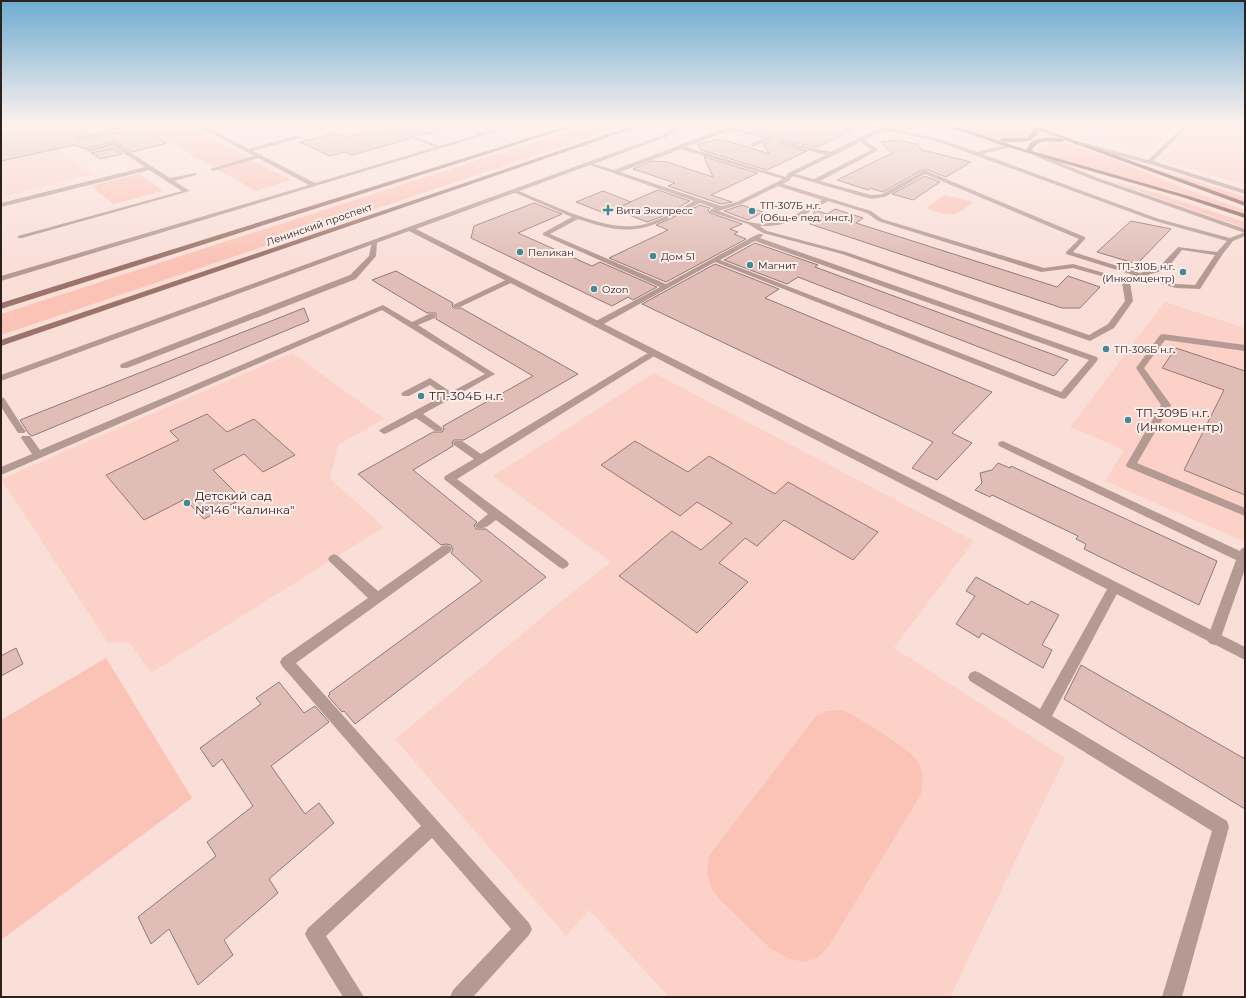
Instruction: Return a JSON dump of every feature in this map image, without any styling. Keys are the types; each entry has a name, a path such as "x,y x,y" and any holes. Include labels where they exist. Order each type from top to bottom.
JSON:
{"main road":[{"name":"Ленинский проспект","path":"1,306 430,171"},
{"name":"Ленинский проспект","path":"1,343 502,171"},
{"path":"1093,171 1187,197 1245,216"},
{"path":"1153,171 1245,204"}],"street":[{"path":"288,171 314,184"},
{"path":"1,279 359,171"},
{"path":"1,378 568,171"},
{"path":"1075,171 1245,231"},
{"path":"410,229 1245,654"}],"lane":[{"path":"1,205 140,171"},
{"path":"20,237 187,191 154,171"},
{"path":"610,171 719,208"},
{"path":"614,172 618,171"},
{"path":"769,171 815,181 871,197 883,196 925,172 1083,238 1068,254 1176,286 1197,287 1219,254 1231,240 1245,234"},
{"path":"799,171 778,184 739,203 712,211 750,223 769,226 785,222 828,199"},
{"path":"815,181 835,171"},
{"path":"1021,171 1157,220 1231,240"},
{"path":"1176,171 1245,192"},
{"path":"170,180 194,174"},
{"path":"778,184 869,212 880,220 1044,270 1073,266 1126,281 1163,268 1180,248 1219,254"},
{"path":"514,190 589,221 616,227 638,228 700,201"},
{"path":"577,216 545,234 666,286"},
{"path":"750,223 765,232 844,253 1090,338 1111,326 1129,301 1126,281"},
{"path":"597,324 765,232"},
{"path":"715,260 1063,396 1094,359 754,238"},
{"path":"124,366 353,277 372,256 374,242"},
{"path":"456,305 511,281"},
{"path":"1,471 383,307 491,374 384,432"},
{"path":"411,325 432,316"},
{"path":"1245,348 1163,337 1140,368 1166,405 1131,464 1245,512"},
{"path":"563,564 449,479 653,353"},
{"path":"406,394 430,381 451,396"},
{"path":"1,400 38,455"},
{"path":"417,414 438,429"},
{"path":"458,443 481,459"},
{"path":"1003,444 1244,555 1214,639"},
{"path":"481,525 496,514"},
{"path":"446,549 287,662 523,929 460,997"},
{"path":"334,559 377,598"},
{"path":"1043,718 1114,588"},
{"path":"975,677 1221,827 1172,997"},
{"path":"354,997 314,934 433,826"}],"shaded area":[{"path":"1,171 88,171 93,174 1,197"},
{"path":"220,171 273,171 291,180 256,191"},
{"path":"446,171 490,171 1,335 1,314"},
{"path":"1099,171 1141,171 1191,191 1245,210 1245,214 1175,191"},
{"path":"1162,171 1245,197 1245,202 1211,191"},
{"path":"1196,171 1245,171 1245,185"},
{"path":"139,174 163,191 113,204 91,186"},
{"path":"1104,179 1163,195 1245,222 1245,228"},
{"path":"945,195 971,201 972,203 960,212 949,215 931,210 927,207"},
{"path":"1165,302 1245,328 1245,542 1105,481 1124,450 1070,427"},
{"name":"Детский сад №146 \"Калинка\"","path":"292,353 384,419 338,445 330,479 384,527 151,673 129,642 108,643 1,479"},
{"path":"654,373 974,541 894,648 1065,758 950,997 669,997 589,910 566,936 395,739 611,562 493,476"},
{"path":"106,658 192,798 1,940 1,720"},
{"path":"843,710 896,742 914,758 922,771 922,790 830,944 819,956 804,962 787,958 769,947 721,901 711,888 707,872 709,856 816,716 827,711"}],"building":[{"path":"638,171 693,171 713,177 710,171 750,171 758,173 711,195 732,202 721,204 668,186 675,183"},
{"path":"856,171 921,171 883,192 870,188 868,190 837,180"},
{"path":"929,171 957,171 946,177"},
{"path":"925,176 940,182 913,200 892,194"},
{"path":"658,190 690,201 661,217 647,222 614,209"},
{"path":"603,191 631,202 604,213 576,202"},
{"path":"534,203 562,214 518,233 592,266 600,262 657,287 633,300 628,297 612,306 471,238 474,226"},
{"path":"700,205 710,208 708,210 710,213 742,224 730,229 738,232 734,234 746,239 666,282 609,258 668,230 656,225"},
{"path":"742,205 763,212 748,220 724,211"},
{"path":"835,209 863,218 856,223 1057,287 1068,276 1100,287 1080,308 1062,308 810,224 815,210 827,214"},
{"path":"1131,221 1171,229 1137,264 1097,252"},
{"path":"755,243 818,265 815,267 1068,360 1054,376 798,277 787,284 724,260"},
{"path":"715,264 779,289 765,298 992,392 952,433 972,443 937,480 912,468 933,442 642,304"},
{"path":"396,271 453,303 452,306 454,308 461,308 578,374 464,440 454,440 452,442 453,446 413,470 477,522 474,525 476,529 486,529 546,577 355,724 328,696 330,694 329,693 482,581 451,553 453,550 451,545 441,545 358,474 433,432 442,432 444,429 443,426 533,376 436,319 436,313 427,313 372,280"},
{"path":"304,308 309,321 32,436 20,420"},
{"path":"1176,348 1245,371 1245,495 1184,470 1224,390 1162,368"},
{"path":"207,414 227,432 254,419 295,455 263,472 244,454 213,470 242,499 204,519 185,499 144,520 106,475 179,440 170,431"},
{"path":"635,441 688,472 709,456 775,494 788,482 878,532 853,560 784,520 757,546 745,538 719,563 748,582 697,633 619,576 672,531 701,550 732,523 697,502 680,516 601,465"},
{"path":"998,463 1010,468 1011,466 1217,561 1199,605 1084,549 1086,544 1076,539 1078,536 992,495 990,497 975,490 982,483 980,473 992,470"},
{"path":"976,577 1028,605 1031,601 1059,615 1042,645 1052,650 1043,668 982,633 979,638 956,624 975,596 966,591"},
{"path":"16,648 23,664 1,676 1,656"},
{"path":"1081,665 1245,759 1245,809 1064,699"},
{"path":"279,682 304,713 315,706 329,722 271,766 305,814 319,803 334,823 269,879 278,893 224,940 233,955 198,985 169,929 151,944 138,917 216,856 207,842 253,806 222,759 213,767 200,748 261,704 256,698"}],"place":[{"name":"Вита Экспресс","path":"608,210"},
{"name":"ТП-307Б н.г. (Общ-е пед. инст.)","path":"752,211"},
{"name":"Пеликан","path":"520,252"},
{"name":"Дом 51","path":"653,256"},
{"name":"Магнит","path":"750,265"},
{"name":"ТП-310Б н.г. (Инкомцентр)","path":"1183,272"},
{"name":"Ozon","path":"594,289"},
{"name":"ТП-306Б н.г.","path":"1106,349"},
{"name":"ТП-304Б н.г.","path":"421,396"},
{"name":"ТП-309Б н.г. (Инкомцентр)","path":"1128,420"},
{"name":"Детский сад №146 \"Калинка\"","path":"187,503"}]}
